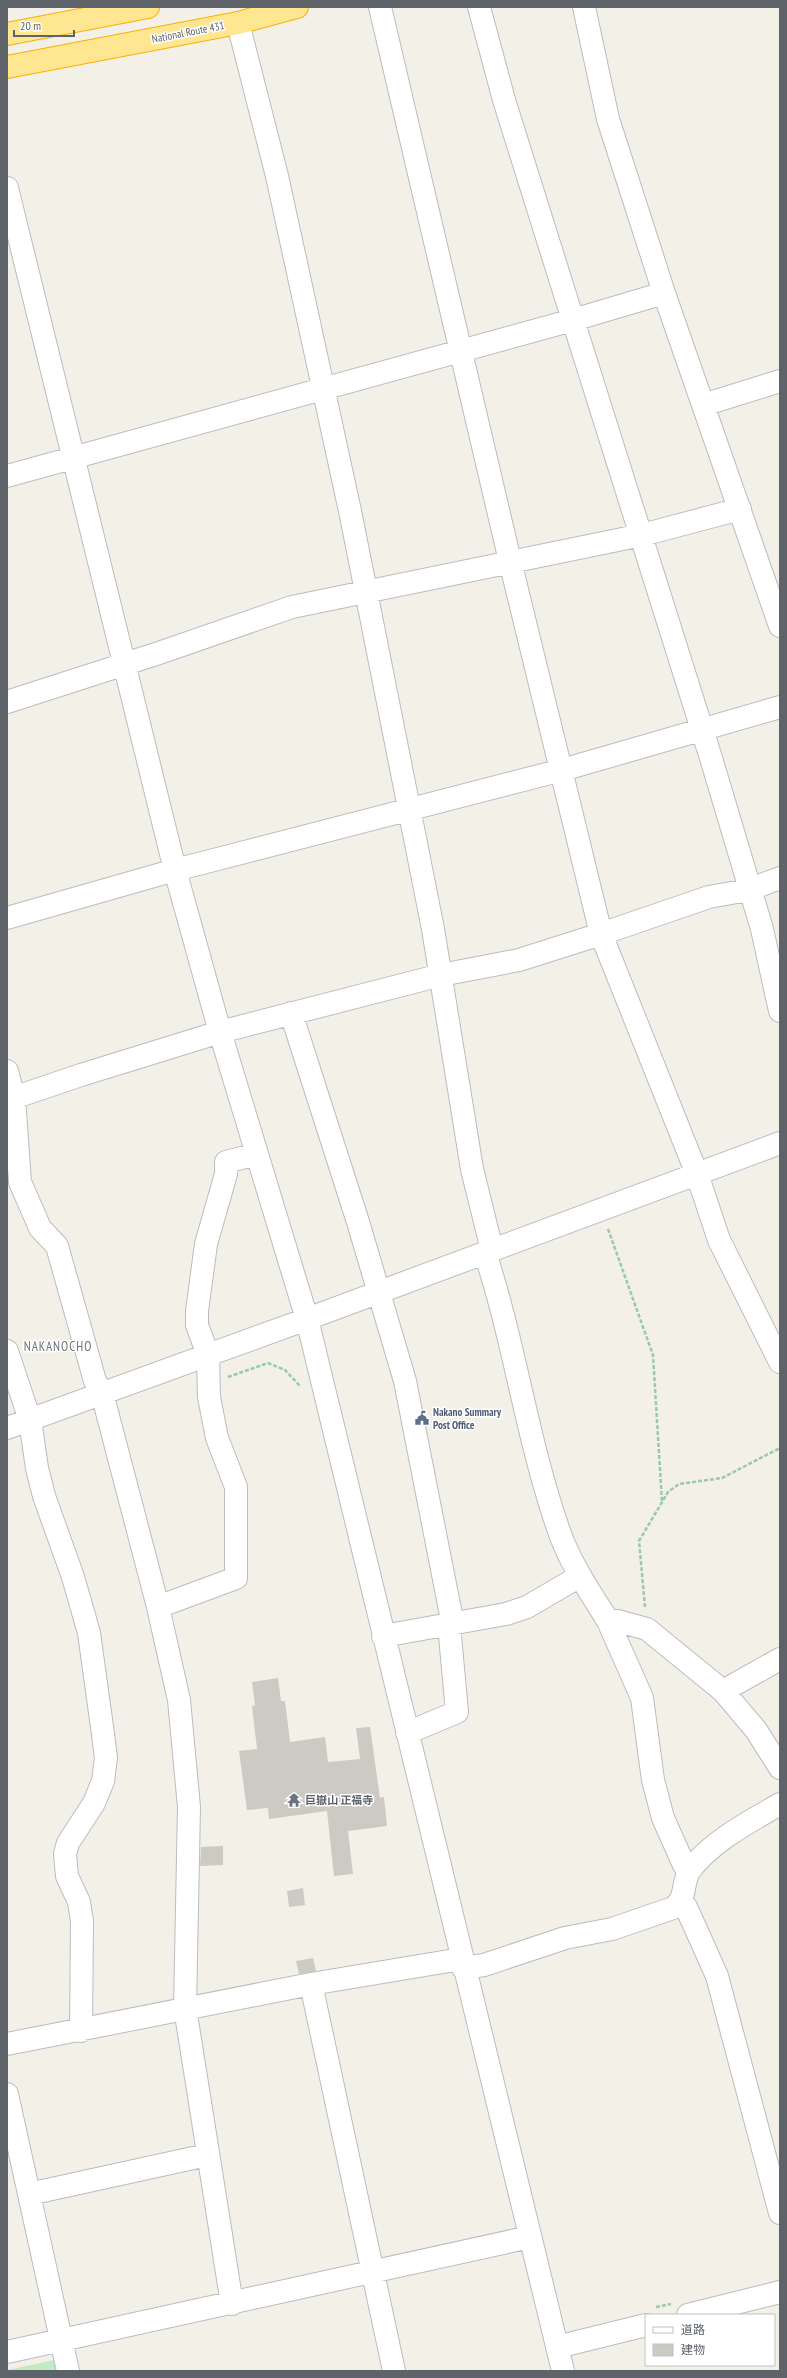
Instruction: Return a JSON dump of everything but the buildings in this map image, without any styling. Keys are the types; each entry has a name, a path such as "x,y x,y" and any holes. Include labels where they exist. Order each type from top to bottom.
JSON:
{"highway":[{"path":"7,34 148,7"},
{"name":"National Route 431","path":"7,67 238,23 297,7"}],"street":[{"path":"380,7 462,350 510,561 602,934 696,1174 719,1240 780,1362"},
{"path":"479,7 504,100 642,535 748,890 762,929 780,1011"},
{"path":"584,7 608,119 664,293 779,622"},
{"path":"238,23 277,176 366,592 441,975 472,1169 488,1252 526,1419 559,1532 580,1576 608,1621 642,1698 654,1780 664,1818 684,1865 689,1872"},
{"path":"7,188 176,870 220,1032 307,1319 462,1964 563,2371"},
{"path":"7,476 573,320 664,293"},
{"path":"704,405 780,381"},
{"path":"7,702 124,665 292,607 642,535 740,508"},
{"path":"7,918 176,870 408,812 562,770 780,707"},
{"path":"11,1099 81,1075 220,1032 441,975 519,960 602,934 709,897 748,890 780,878"},
{"path":"291,1013 358,1222 405,1381 451,1625 457,1712 407,1733"},
{"path":"7,1071 20,1182 40,1228 57,1246 96,1381 102,1393 158,1607 179,1700 189,1807 185,2008 207,2155 232,2304"},
{"path":"7,1428 378,1293 780,1143"},
{"path":"158,1607 236,1578 236,1487 216,1438 209,1396 208,1355 197,1325 196,1311 206,1244 226,1174 226,1162 256,1154"},
{"path":"7,1351 30,1420 37,1468 44,1496 73,1577 89,1633 106,1758 103,1781 94,1803 76,1827 68,1843 65,1854 67,1876 80,1902 82,1921 81,2030"},
{"path":"383,1636 451,1625 527,1607 580,1576"},
{"path":"608,1621 618,1621 647,1629 723,1691 756,1730 780,1768"},
{"path":"723,1691 780,1659"},
{"path":"7,2044 312,1984 462,1964 484,1965 565,1938 612,1929 673,1908 681,1902 689,1872 707,1852 749,1822 780,1804"},
{"path":"681,1902 686,1907 717,1976 780,2213"},
{"path":"312,1984 394,2371"},
{"path":"7,2094 68,2371"},
{"path":"29,2194 207,2155"},
{"path":"7,2352 232,2304 372,2271 530,2237"},
{"path":"681,2309 780,2292"},
{"path":"558,2347 645,2318"}],"path":[{"path":"600,1210 653,1355 662,1502"},
{"path":"222,1380 268,1363 292,1376 301,1388"},
{"path":"647,1629 639,1541 668,1492 679,1484 722,1478 780,1448"},
{"path":"660,2314 681,2309"}],"green space":[{"path":"54,2360 57,2371 7,2371 7,2370"}],"place":[{"name":"Nakano Summary Post Office","path":"422,1418"},
{"name":"巨嶽山 正福寺","path":"294,1800"}],"district":[{"name":"NAKANOCHO","path":"58,1346"}]}
